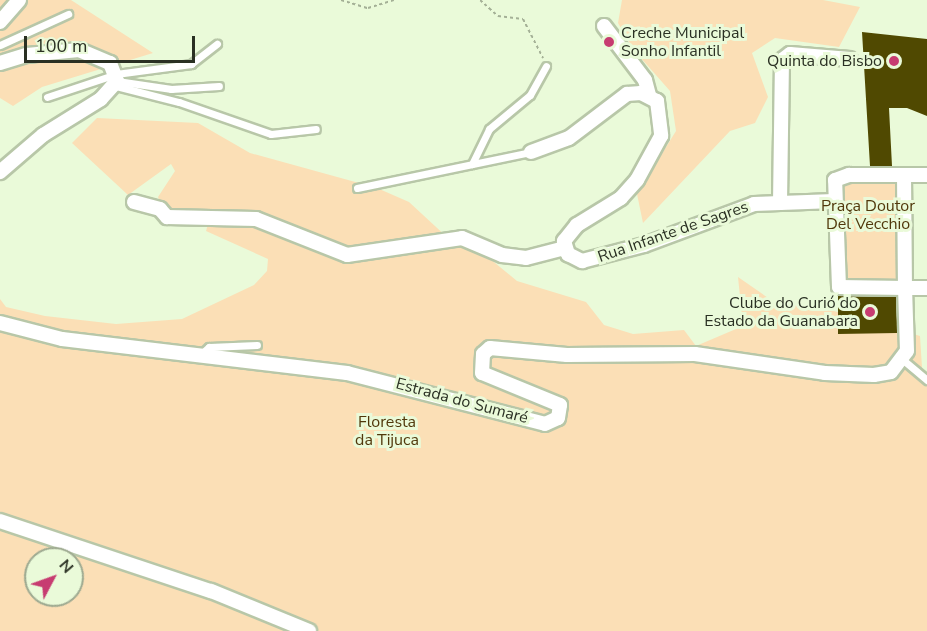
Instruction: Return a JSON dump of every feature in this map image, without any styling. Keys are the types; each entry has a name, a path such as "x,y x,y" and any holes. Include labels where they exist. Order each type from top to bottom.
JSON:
{"street":[{"path":"0,21 19,0"},
{"path":"604,26 645,80 649,95"},
{"path":"0,63 27,55 79,50 96,54 116,80 43,135 0,172"},
{"path":"780,203 782,60 790,54 850,59"},
{"path":"134,202 160,209 167,217 256,219 347,255 462,238 502,255 526,258 565,248 568,234 621,198 651,157 663,123 657,101 649,95 627,94 570,138 531,152"},
{"path":"927,175 842,175 835,180 834,201 838,286 927,288"},
{"path":"902,359 907,351 904,175"},
{"name":"Rua Infante de Sagres","path":"565,248 573,258 593,261 737,208 780,203 834,201"},
{"name":"Estrada do Sumaré","path":"0,323 62,339 200,355 391,382 545,424 558,418 560,405 482,373 483,354 490,348 567,355 695,354 825,373 874,375 891,372 902,359"},
{"path":"0,521 212,591 309,631"}],"lane":[{"path":"0,45 68,14"},
{"path":"47,97 191,64 217,44"},
{"path":"472,165 489,129 530,95 546,66"},
{"path":"116,80 171,88 219,86"},
{"path":"116,80 271,134 316,129"},
{"path":"357,188 531,152"},
{"path":"200,355 209,347 257,345"},
{"path":"902,359 927,380"}],"path":[{"path":"341,0 368,8 394,0"},
{"path":"480,0 498,16 523,19 546,66"}],"green space":[{"path":"0,0 71,0 153,53 42,87 13,106 0,98"},
{"path":"622,0 823,0 860,7 839,47 775,38 752,53 768,97 755,123 730,131 643,223 637,194 676,131 670,91 633,49 618,23"},
{"name":"Floresta da Tijuca","path":"97,118 198,123 250,153 377,188 409,202 449,239 472,244 517,281 586,302 604,325 633,334 684,330 696,346 743,326 738,277 774,302 834,311 920,336 923,383 927,386 927,631 0,631 0,299 6,307 45,316 116,324 182,319 254,285 267,271 268,259 206,231 210,218 166,216 158,197 175,171 171,164 128,195 72,143"},
{"name":"Praça Doutor Del Vecchio","path":"898,179 900,279 842,282 838,180"}],"building":[{"name":"Quinta do Bisbo","path":"862,32 927,39 927,116 907,108 889,108 892,166 870,166"},
{"name":"Clube do Curió do Estado da Guanabara","path":"838,296 896,297 897,333 838,334"}],"place":[{"name":"Creche Municipal Sonho Infantil","path":"609,42"},
{"name":"Quinta do Bisbo","path":"894,61"},
{"name":"Clube do Curió do Estado da Guanabara","path":"870,312"}]}
